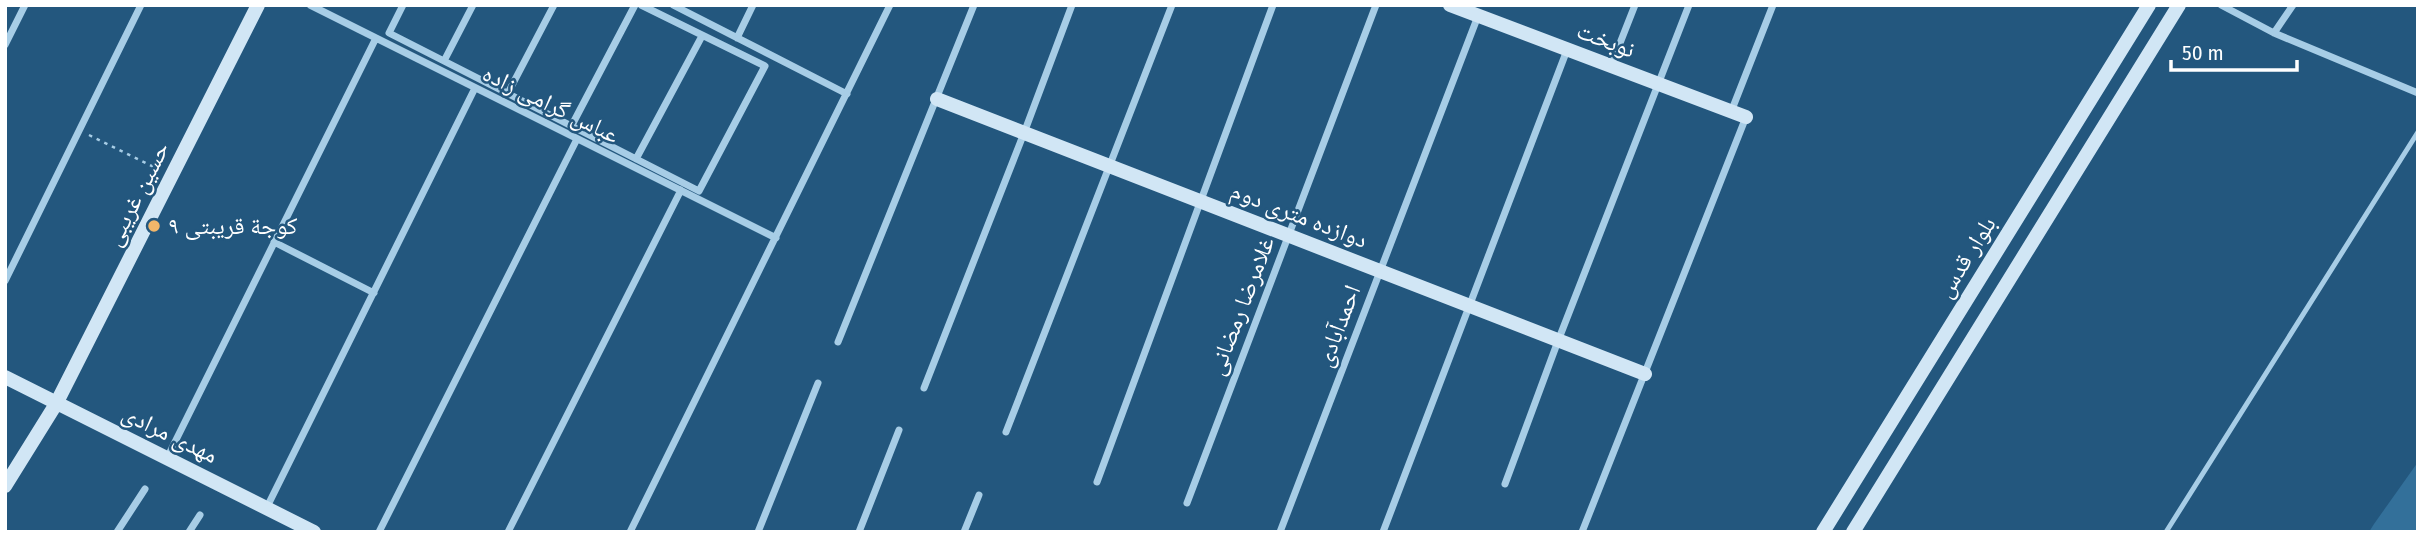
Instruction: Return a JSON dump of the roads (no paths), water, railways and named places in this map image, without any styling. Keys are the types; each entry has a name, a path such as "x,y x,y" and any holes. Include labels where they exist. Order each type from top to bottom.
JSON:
{"street":[{"path":"5,45 25,5"},
{"path":"5,281 141,5"},
{"name":"حسین غریبی","path":"5,486 56,404 258,5"},
{"name":"عباس گرامی زاده","path":"310,5 776,238"},
{"path":"403,5 389,33 699,191 765,66 641,5"},
{"path":"444,61 473,5"},
{"path":"508,93 554,5"},
{"path":"572,125 635,5"},
{"path":"673,5 847,94"},
{"path":"737,38 753,5"},
{"path":"630,532 890,5"},
{"path":"838,342 974,5"},
{"path":"924,388 1072,5"},
{"path":"1006,432 1172,5"},
{"path":"1097,482 1273,5"},
{"name":"غلامرضا رمضانی","path":"1186,503 1376,5"},
{"name":"نوبخت","path":"1450,5 1746,117"},
{"path":"1611,66 1635,5"},
{"path":"1505,484 1689,5"},
{"path":"1731,112 1773,5"},
{"name":"بلوار قدس","path":"1822,532 2149,5"},
{"name":"بلوار قدس","path":"1853,532 2179,5"},
{"path":"2221,5 2274,33 2418,93"},
{"path":"2274,33 2292,5"},
{"name":"احمدآبادی","path":"1280,532 1478,16"},
{"path":"636,159 702,36"},
{"path":"167,458 376,38"},
{"path":"1383,532 1567,50"},
{"path":"267,507 475,88"},
{"name":"دوازده متری دوم","path":"937,99 1645,374"},
{"path":"1581,532 1746,117"},
{"path":"379,532 577,138"},
{"path":"508,532 681,190"},
{"path":"274,243 374,293"},
{"name":"مهدی مرادی","path":"5,377 314,532"},
{"path":"758,532 818,383"},
{"path":"859,532 899,430"},
{"path":"117,532 145,489"},
{"path":"964,532 979,495"},
{"path":"189,532 200,515"}],"lane":[{"path":"2166,532 2418,132"}],"place":[{"name":"۹ کوجة قریبتی","path":"154,226"}]}
